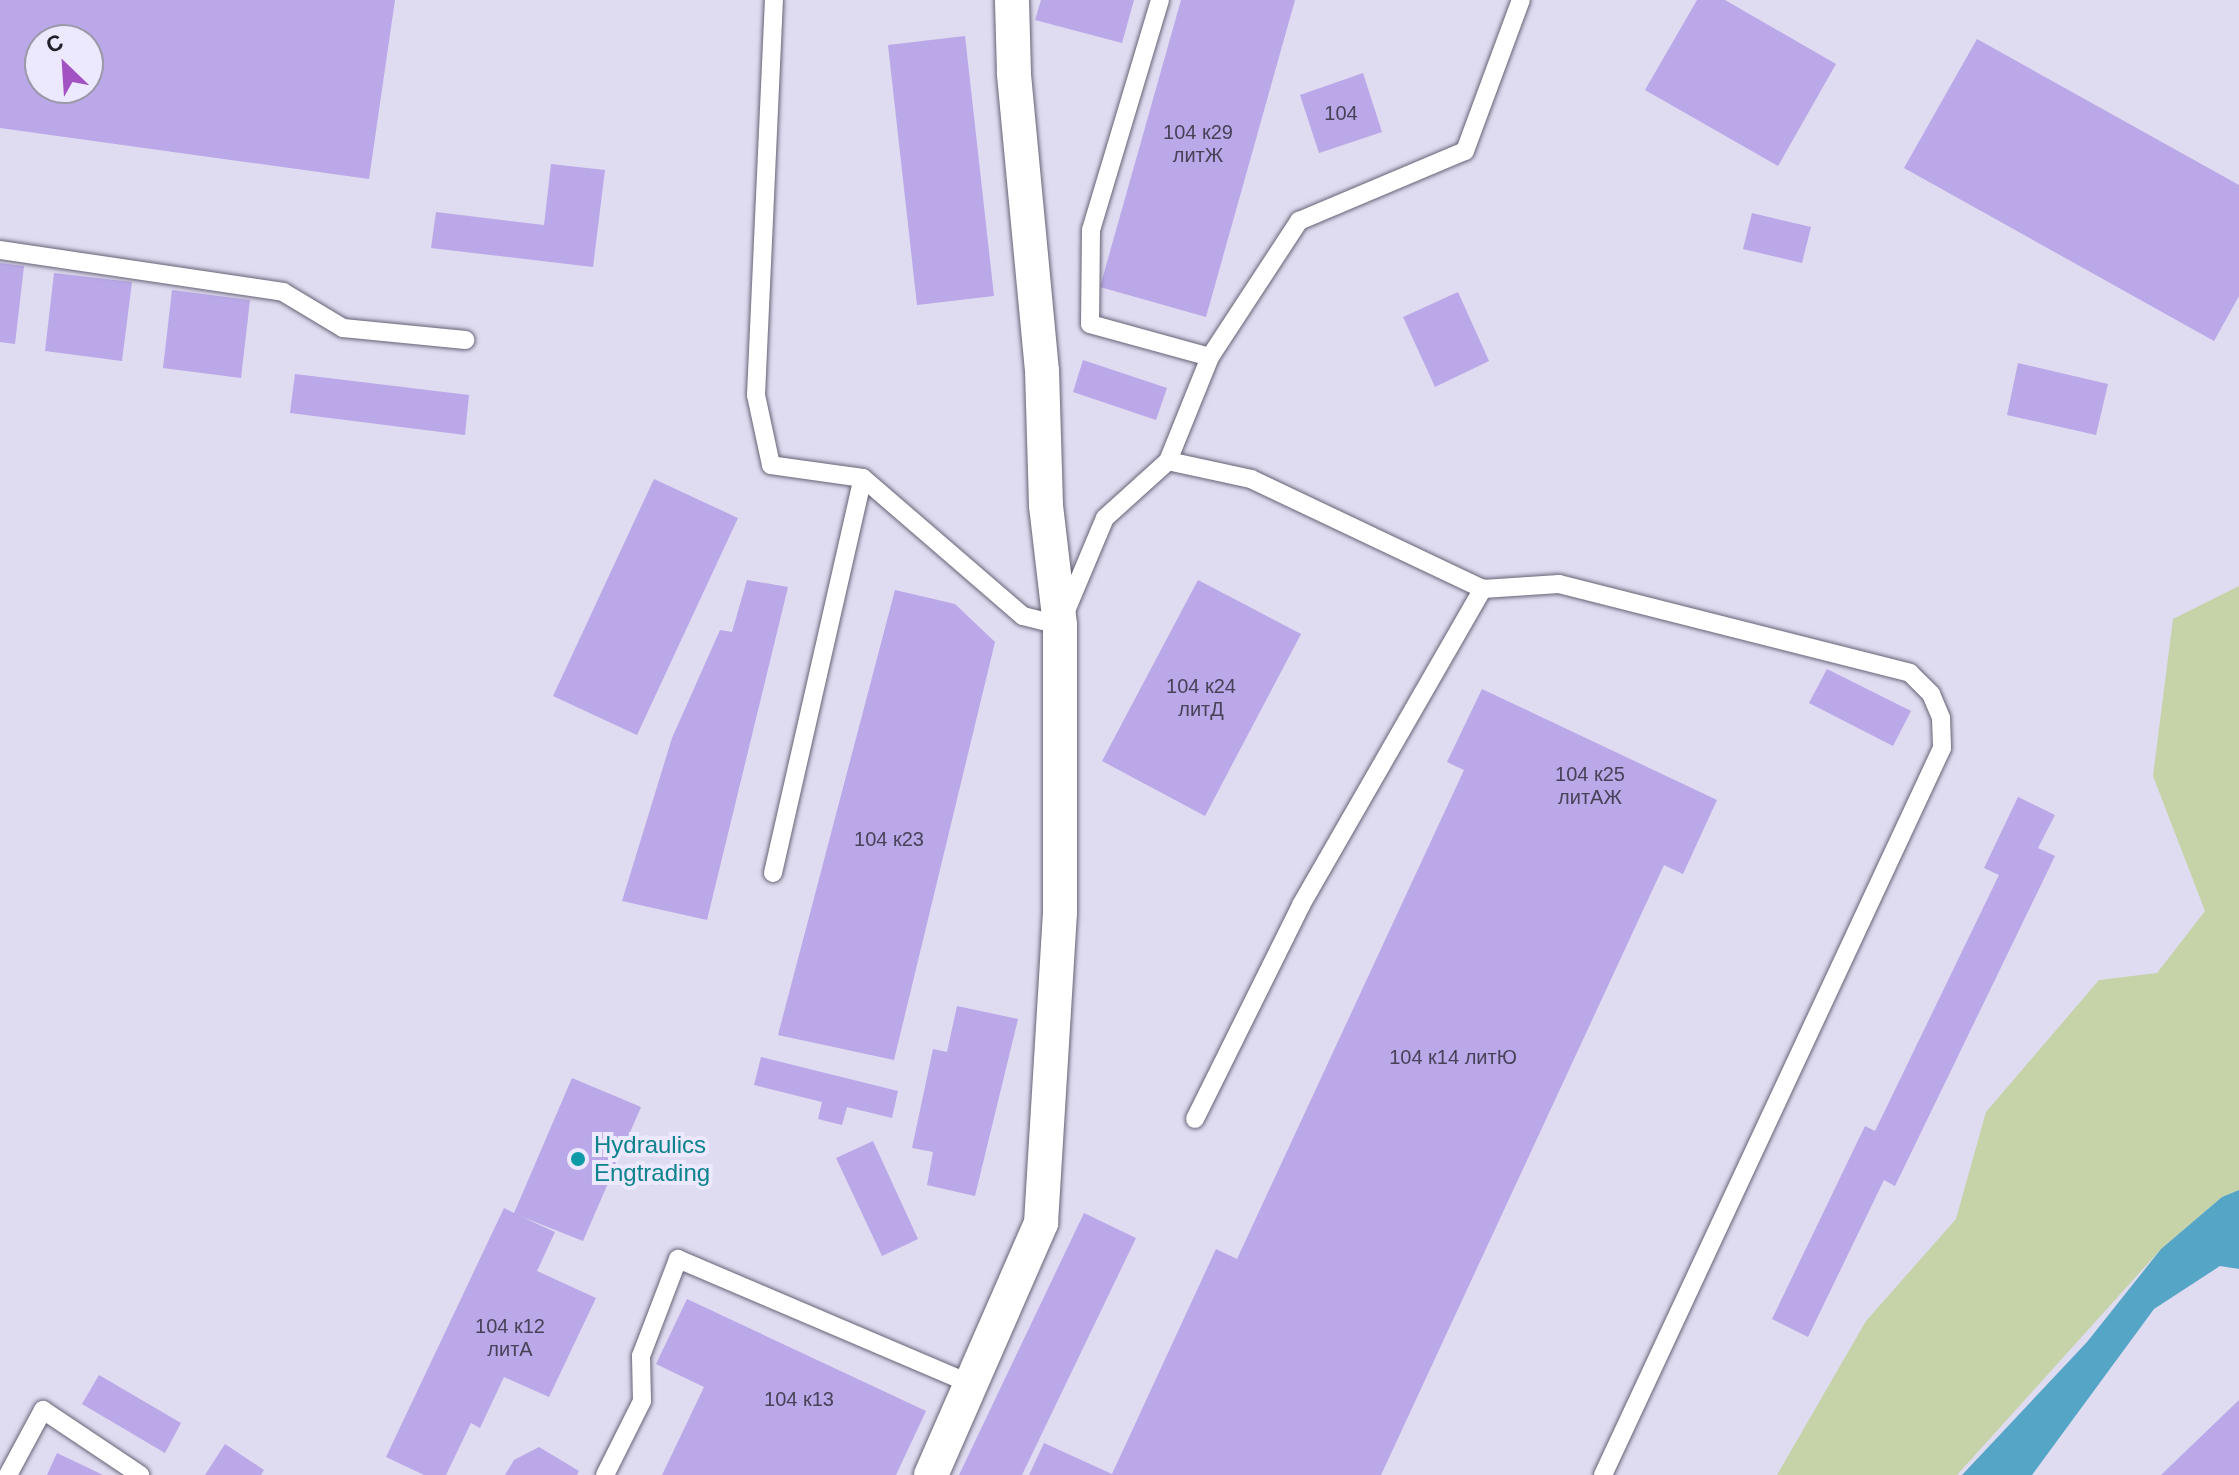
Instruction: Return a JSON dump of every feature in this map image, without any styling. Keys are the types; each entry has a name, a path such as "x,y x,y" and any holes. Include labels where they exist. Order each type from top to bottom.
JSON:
{"street":[{"path":"931,1475 973,1385 1041,1223 1060,912 1060,625 1046,505 1042,371 1012,0"}],"lane":[{"path":"774,0 756,395 771,465 863,478 1023,616 1060,625 1105,518 1168,461 1210,357 1299,221 1465,151 1521,0"},
{"path":"1160,0 1091,230 1090,324 1210,357"},
{"path":"0,250 283,292 343,328 465,340"},
{"path":"1168,461 1251,479 1483,589 1559,584 1910,673 1931,694 1941,718 1942,748 1603,1475"},
{"path":"773,873 863,478"},
{"path":"1195,1119 1301,905 1483,589"},
{"path":"605,1475 642,1401 641,1356 678,1259 973,1385"},
{"path":"8,1475 43,1410 140,1475"}],"green space":[{"path":"2239,586 2239,1190 2222,1197 2161,1249 1957,1475 1777,1475 1866,1321 1956,1219 1986,1112 2099,980 2157,973 2205,911 2153,776 2173,619"}],"water":[{"path":"2239,1190 2239,1269 2220,1266 2154,1309 2032,1475 1962,1475 2087,1342 2161,1249 2222,1197"}],"building":[{"path":"0,0 395,0 369,179 0,128"},
{"path":"1041,0 1134,0 1122,43 1035,20"},
{"path":"1181,0 1295,0 1206,317 1100,287"},
{"path":"1697,0 1725,0 1836,64 1778,166 1645,90"},
{"path":"965,36 994,296 917,305 888,45"},
{"path":"1977,39 2239,185 2239,296 2214,341 1904,168"},
{"path":"1363,73 1382,132 1319,153 1300,95"},
{"path":"551,164 605,170 593,267 431,248 436,212 544,225"},
{"path":"1752,213 1811,227 1802,263 1743,249"},
{"path":"0,263 24,266 15,344 0,342"},
{"path":"54,273 132,282 122,361 45,351"},
{"path":"172,290 250,300 241,378 163,368"},
{"path":"1458,292 1489,361 1435,387 1403,317"},
{"path":"1083,360 1167,388 1156,420 1073,392"},
{"path":"2018,363 2108,384 2096,435 2007,415"},
{"path":"295,374 469,395 465,435 290,413"},
{"path":"654,479 738,518 637,735 553,696"},
{"path":"747,580 788,587 707,920 622,901 672,738 720,630 732,632"},
{"path":"1198,580 1301,634 1205,816 1102,761"},
{"path":"895,590 955,604 995,642 894,1060 778,1035"},
{"path":"1827,669 1911,711 1893,746 1809,703"},
{"path":"1482,689 1717,800 1683,874 1664,865 1381,1475 1029,1475 1044,1443 1112,1474 1216,1249 1237,1259 1464,770 1447,762"},
{"path":"2018,797 2055,815 2038,848 2055,856 1895,1186 1884,1180 1808,1337 1772,1319 1865,1126 1875,1131 1999,875 1984,868"},
{"path":"957,1006 1018,1019 975,1196 927,1185 933,1152 912,1148 933,1049 947,1052"},
{"path":"761,1057 898,1091 892,1118 847,1107 842,1125 818,1119 822,1102 754,1085"},
{"path":"572,1078 641,1107 583,1241 520,1216 555,1232 537,1271 596,1298 549,1397 504,1377 480,1428 471,1423 446,1475 424,1475 386,1457 504,1208 514,1213"},
{"path":"873,1141 918,1239 882,1256 836,1158"},
{"path":"1084,1213 1136,1238 1022,1475 959,1475"},
{"path":"687,1299 926,1411 896,1475 662,1475 704,1387 656,1364"},
{"path":"99,1375 181,1423 165,1453 82,1404"},
{"path":"2239,1400 2239,1475 2161,1475"},
{"path":"225,1444 264,1470 261,1475 205,1475"},
{"path":"539,1447 579,1471 577,1475 505,1475 514,1460"},
{"path":"57,1453 103,1475 47,1475"}],"place":[{"name":"Hydraulics Engtrading","path":"578,1159"}]}
